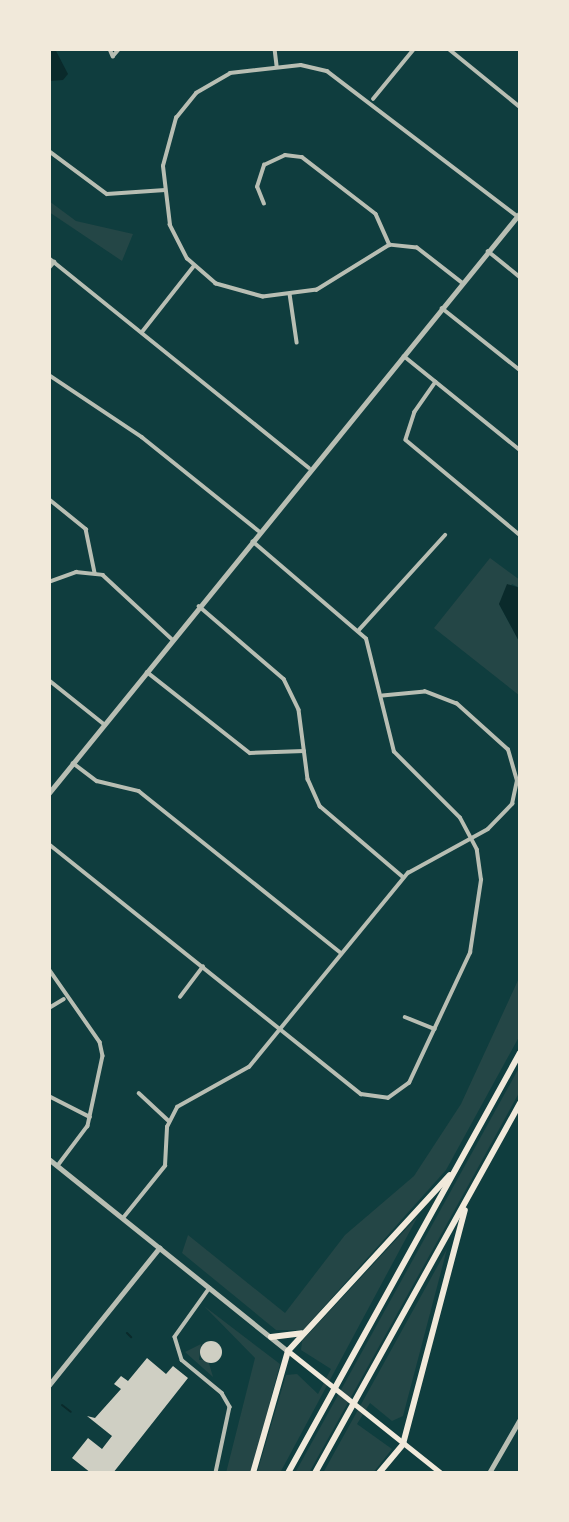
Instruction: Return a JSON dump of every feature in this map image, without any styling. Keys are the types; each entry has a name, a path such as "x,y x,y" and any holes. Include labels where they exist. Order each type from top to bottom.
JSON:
{"highway":[{"path":"288,1473 520,1053"},
{"path":"315,1473 520,1103"},
{"path":"253,1473 288,1351 461,1163"},
{"path":"379,1473 403,1444 468,1198"},
{"path":"271,1337 296,1338 322,1316"}],"main road":[{"path":"288,1351 441,1473"}],"street":[{"path":"110,49 113,56 119,49"},
{"path":"275,49 277,66"},
{"path":"372,100 414,49"},
{"path":"449,49 520,107"},
{"path":"49,793 309,467 442,308 518,215 372,100 327,71 277,66 230,73 185,105 168,136 164,190 174,237 194,266 234,292 290,294 339,282 390,245 417,248 462,283"},
{"path":"49,151 107,194 164,190"},
{"path":"264,204 257,187 264,165 276,156 302,157 376,214 390,245"},
{"path":"488,251 520,277"},
{"path":"49,258 309,467"},
{"path":"49,268 54,262"},
{"path":"142,332 194,266"},
{"path":"290,294 297,342"},
{"path":"442,308 520,370"},
{"path":"402,355 520,450"},
{"path":"49,375 142,437 259,531"},
{"path":"436,382 415,412 406,440 520,535"},
{"path":"49,499 86,529 95,573"},
{"path":"359,630 445,535"},
{"path":"49,844 356,1090 379,1099 410,1083 474,939 481,873 471,838 442,801 394,752 373,652 359,630 251,541"},
{"path":"49,582 95,573 116,583 173,640"},
{"path":"199,606 284,679 299,710 304,751 320,806 403,878"},
{"path":"147,672 250,753 304,751"},
{"path":"49,680 104,724"},
{"path":"123,1218 165,1166 169,1121 182,1103 249,1067 403,878 503,817 516,793 513,760 494,735 441,694 382,696"},
{"path":"73,763 97,781 139,791 341,953"},
{"path":"180,997 203,967"},
{"path":"49,968 64,999 102,1049 90,1117 58,1166"},
{"path":"49,1009 64,999"},
{"path":"405,1017 435,1029"},
{"path":"139,1093 169,1121"},
{"path":"49,1096 90,1117"},
{"path":"49,1159 288,1351"},
{"path":"49,1385 159,1248"},
{"path":"209,1288 175,1337 181,1360 222,1393 230,1407 216,1473"},
{"path":"489,1473 520,1419"}],"shaded area":[{"path":"49,49 55,49 68,74 63,80 49,81"},
{"path":"49,201 76,221 133,234 122,261 49,212"},
{"path":"490,558 520,580 520,588 512,584 499,604 520,643 520,696 434,628"},
{"path":"507,584 520,588 520,643 499,604"},
{"path":"520,976 520,1035 446,1170 303,1330 276,1330 182,1253 188,1235 285,1313 345,1235 414,1176 461,1104"},
{"path":"520,1066 520,1091 469,1184 309,1473 295,1473"},
{"path":"418,1216 280,1473 257,1473 286,1375 297,1374 318,1394 331,1369 301,1350 302,1341"},
{"path":"447,1249 403,1416 392,1421 370,1403 357,1424 392,1449 373,1473 323,1473"},
{"path":"204,1306 280,1364 251,1473 226,1473 255,1358"},
{"path":"201,1344 199,1360 208,1360 213,1377 185,1352"}],"building":[{"path":"211,1341 219,1344 222,1352 219,1360 211,1363 203,1360 200,1352 203,1344"},
{"path":"147,1358 166,1374 173,1366 188,1378 113,1473 91,1473 72,1458 88,1438 102,1449 112,1436 87,1416 95,1418 121,1389 114,1384 121,1376 128,1381"}],"waterway":[{"path":"127,1333 131,1337"},
{"path":"62,1405 71,1412"}]}
